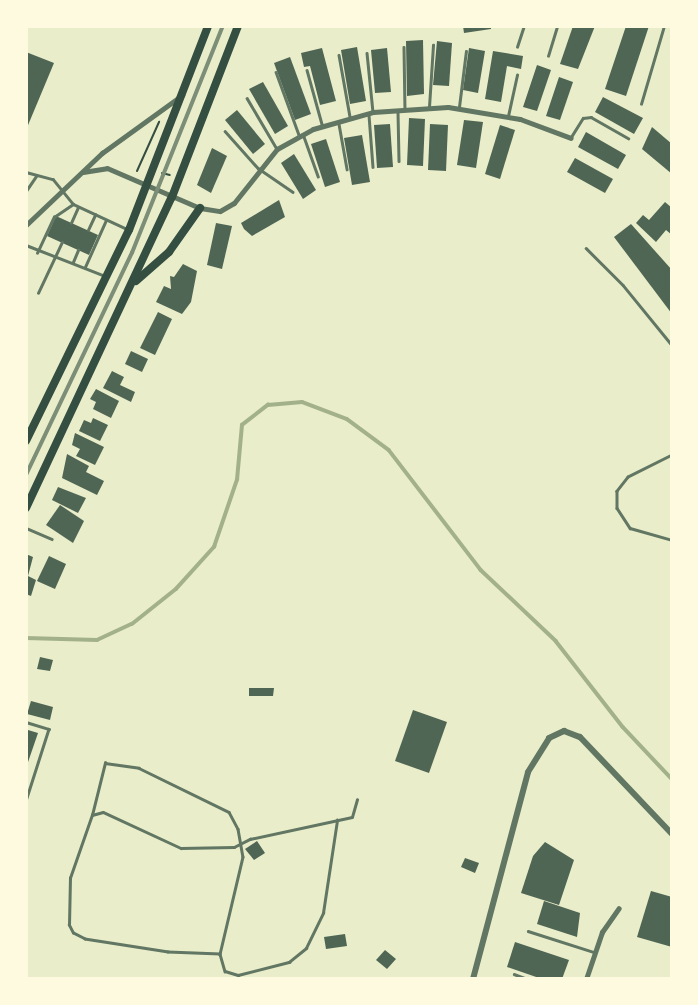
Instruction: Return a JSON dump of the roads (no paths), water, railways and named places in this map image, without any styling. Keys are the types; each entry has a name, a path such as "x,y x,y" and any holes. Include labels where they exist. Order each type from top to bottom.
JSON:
{"main road":[{"path":"26,441 108,278 184,94 208,26"},
{"path":"26,508 134,284 172,197 238,26"},
{"path":"134,284 169,252 200,208"}],"street":[{"path":"26,225 62,190 160,107 184,94"},
{"path":"83,172 107,168 200,208 226,208 277,149 322,126 371,112 405,108 458,108 508,117 571,138"},
{"path":"473,979 528,772 549,738 564,731 580,737 672,834"},
{"path":"586,979 595,952 618,908"}],"lane":[{"path":"517,47 524,26"},
{"path":"548,56 557,26"},
{"path":"641,104 664,26"},
{"path":"429,107 433,45"},
{"path":"404,47 405,108"},
{"path":"458,108 466,51"},
{"path":"367,53 373,167"},
{"path":"339,55 350,118"},
{"path":"307,70 322,126"},
{"path":"276,72 318,176"},
{"path":"508,117 517,75"},
{"path":"247,98 277,149"},
{"path":"398,109 399,161"},
{"path":"571,138 583,118 591,117 628,138"},
{"path":"339,121 347,169"},
{"path":"225,131 258,168 293,192"},
{"path":"26,172 52,179 73,204 129,230"},
{"path":"26,191 36,176"},
{"path":"37,253 54,217 73,204"},
{"path":"71,223 78,207"},
{"path":"88,230 95,215"},
{"path":"85,267 106,220"},
{"path":"38,293 62,242"},
{"path":"26,245 37,253 56,254 108,278"},
{"path":"586,248 623,285 672,345"},
{"path":"73,262 79,250"},
{"path":"672,455 628,477 617,491 617,508 630,528 672,540"},
{"path":"26,528 52,539"},
{"path":"26,722 49,729 26,801"},
{"path":"220,954 168,952 85,939 73,933 69,925 70,878 92,815 103,765 131,766 216,803 234,820 242,842 239,887 220,954 225,971 248,975 289,962 306,948 323,913 337,820"},
{"path":"92,815 103,812 181,848 234,847 242,842 352,817 358,800"},
{"path":"528,931 595,952"},
{"path":"514,974 528,979"}],"waterway":[{"path":"26,638 97,640 132,624 176,589 214,547 237,480 242,425 268,405 302,402 347,419 389,450 481,570 556,641 623,727 672,779"}],"railway":[{"path":"26,475 132,253 223,26"}]}
